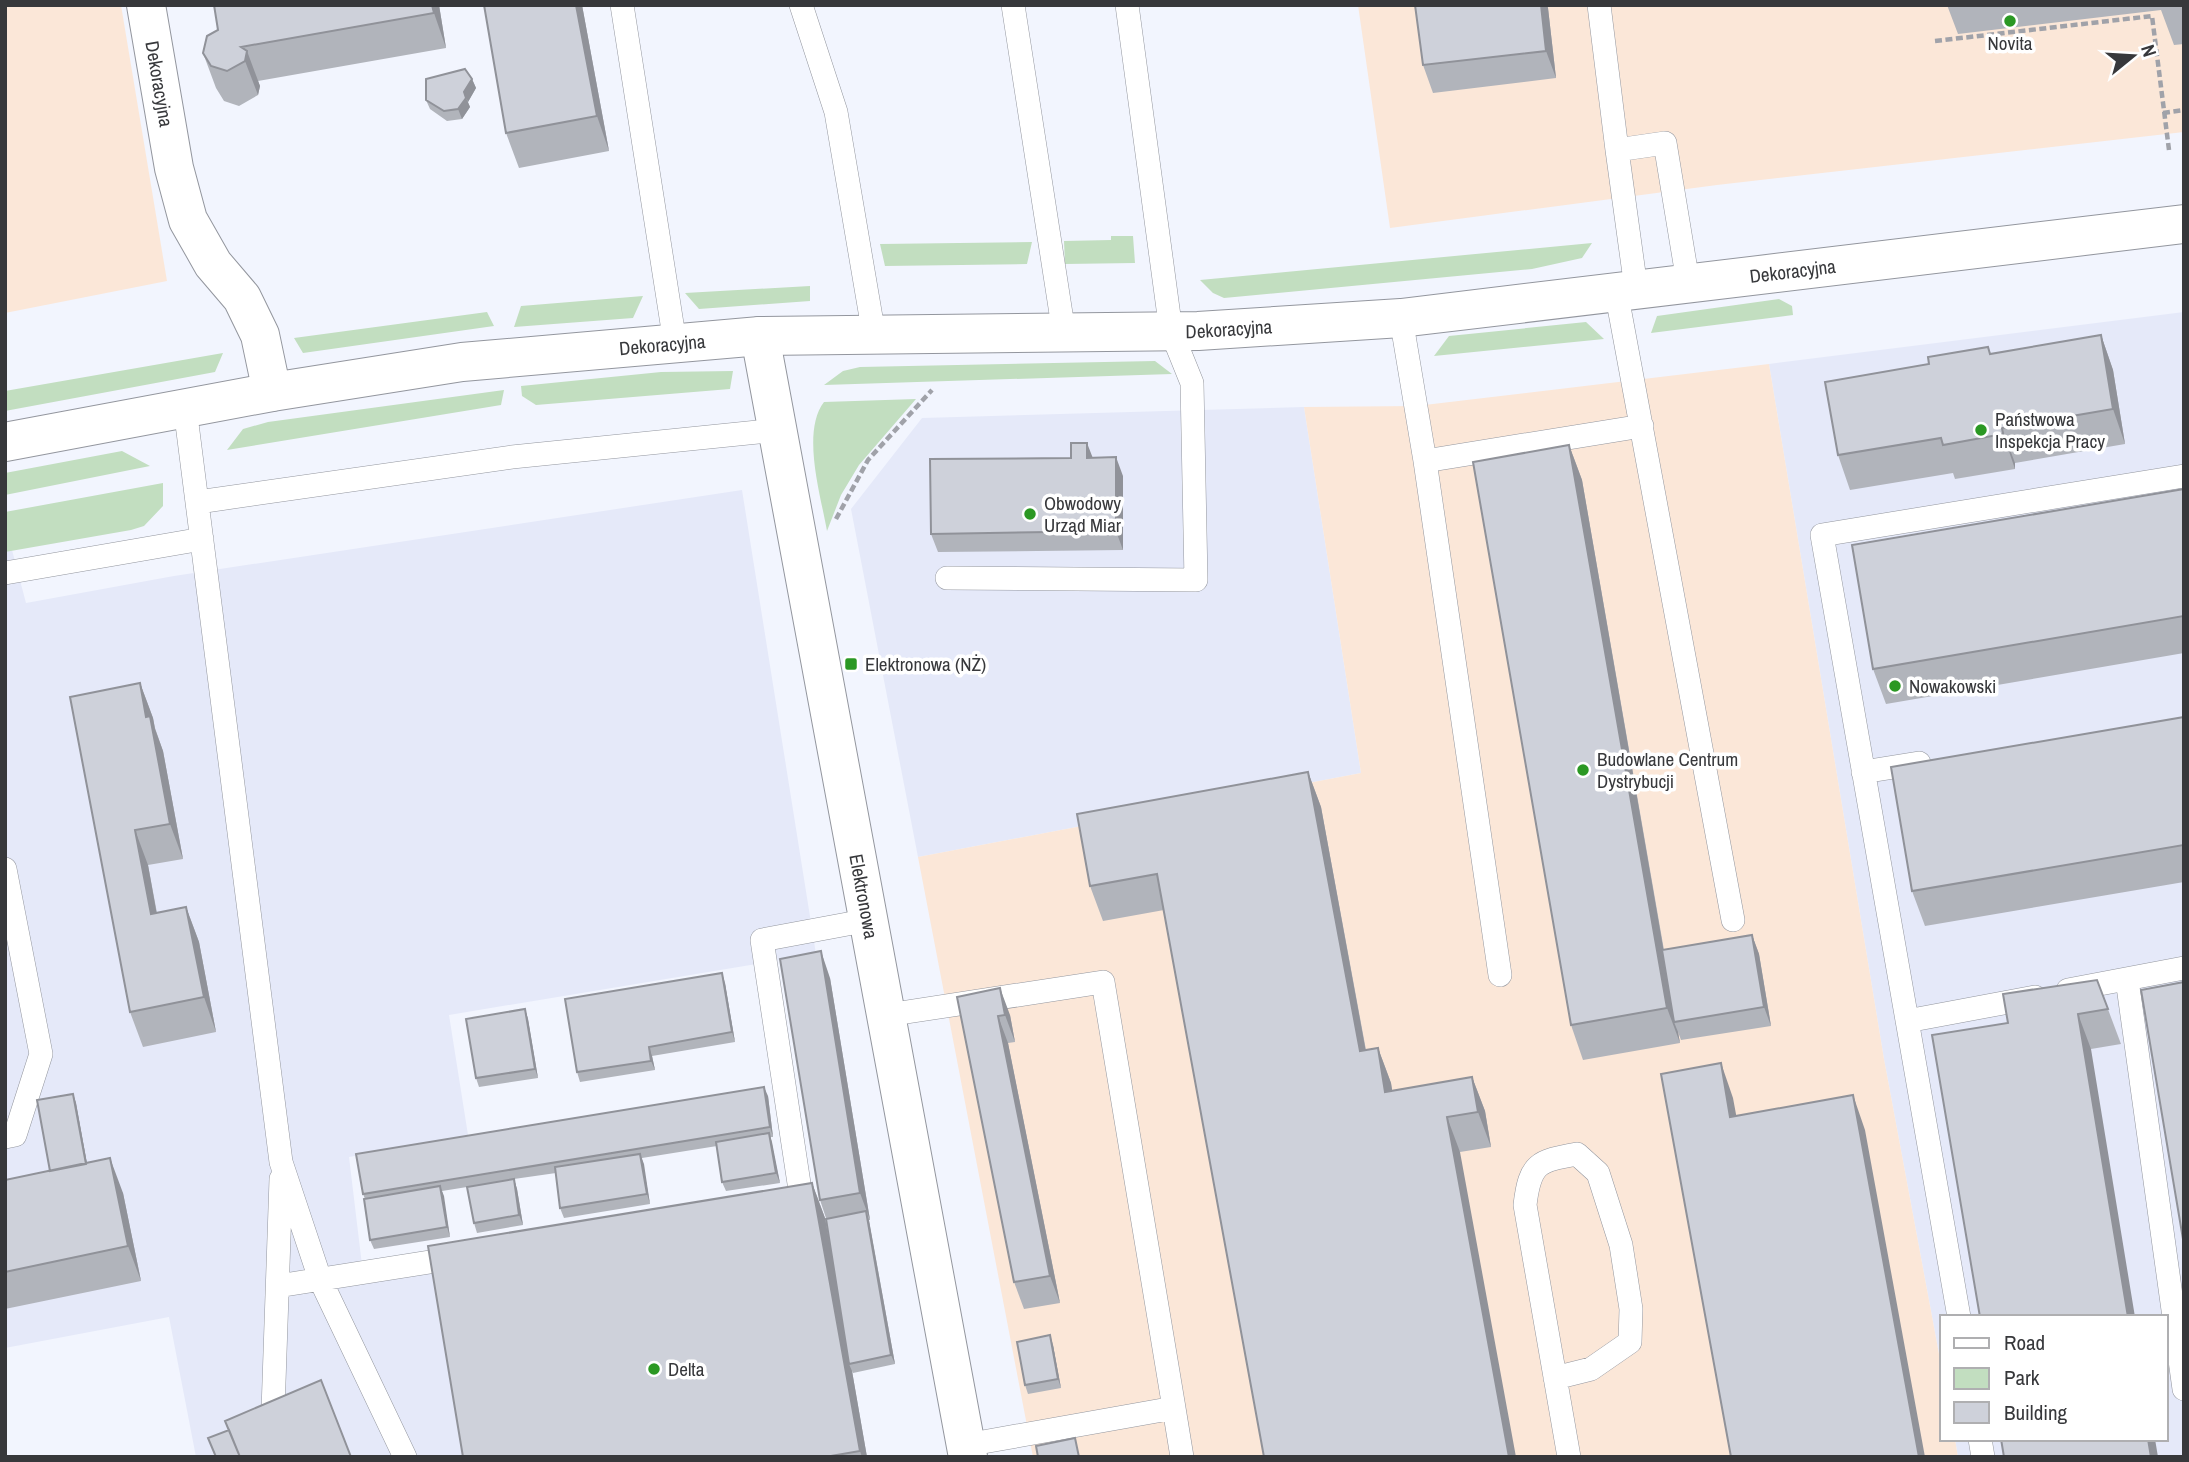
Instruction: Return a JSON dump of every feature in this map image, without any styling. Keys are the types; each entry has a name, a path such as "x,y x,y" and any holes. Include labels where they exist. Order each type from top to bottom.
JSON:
{"street":[{"name":"Dekoracyjna","path":"146,5 174,168 188,220 213,264 242,298 260,335 272,392"},
{"name":"Dekoracyjna","path":"5,442 272,392 462,362 760,336 1171,331 1401,318 2184,224"},
{"name":"Elektronowa","path":"760,336 967,1451"}],"lane":[{"path":"622,5 675,343"},
{"path":"801,5 836,112 874,335"},
{"path":"1013,5 1064,332"},
{"path":"947,578 1196,580 1194,396 1192,383 1171,331 1127,5"},
{"path":"1599,5 1617,150 1626,290 1642,426 1733,920"},
{"path":"1617,150 1665,143 1688,282"},
{"path":"1401,318 1425,461 1500,975"},
{"path":"185,408 281,1162 274,1411"},
{"path":"1425,461 1642,426"},
{"path":"198,502 512,457 778,430"},
{"path":"1959,1315 1822,535 2184,476"},
{"path":"5,573 202,539"},
{"path":"1863,772 1946,758"},
{"path":"5,869 41,1054 15,1135 5,1137"},
{"path":"761,1209 802,1203 762,940 869,920"},
{"path":"1907,1021 2184,968"},
{"path":"2127,979 2184,1389"},
{"path":"887,1014 1103,982 1182,1457"},
{"path":"1555,1378 1591,1369 1630,1342 1631,1309 1621,1245 1598,1173 1577,1154 1542,1161 1528,1178 1524,1205 1569,1457"},
{"path":"281,1162 320,1279 405,1457"},
{"path":"278,1286 485,1253"},
{"path":"967,1451 1174,1408"}],"path":[{"path":"1935,41 2152,16 2169,150"},
{"path":"2163,113 2184,110"},
{"path":"835,520 868,460 932,390"}],"shaded area":[{"path":"5,5 121,5 167,281 5,313"},
{"path":"1358,5 2184,5 2184,132 1717,185 1390,228"},
{"path":"2184,312 2184,1457 1958,1457 1955,1441 2168,1441 2168,1315 1940,1315 1940,1359 1884,1059 1769,364"},
{"path":"1769,364 1884,1059 1940,1359 1940,1441 1955,1441 1958,1457 1033,1457 918,857 1361,773 1304,407 1416,406"},
{"path":"1304,407 1361,773 918,857 851,509 922,418"},
{"path":"742,490 816,954 449,1015 468,1135 349,1157 362,1265 432,1256 464,1457 196,1457 169,1317 5,1348 5,552 12,550 26,603 174,576"}],"green space":[{"path":"1111,236 1133,236 1135,263 1065,264 1064,241 1111,240"},
{"path":"1032,242 1027,264 885,266 880,244"},
{"path":"1592,243 1582,258 1532,269 1224,298 1213,293 1200,280"},
{"path":"810,286 810,301 699,309 685,293"},
{"path":"643,296 633,318 514,327 521,306"},
{"path":"1779,299 1792,306 1793,315 1651,333 1657,316"},
{"path":"487,312 494,326 303,353 294,338"},
{"path":"1586,322 1604,339 1434,356 1449,336"},
{"path":"223,353 215,372 5,411 5,391"},
{"path":"1155,361 1172,374 824,385 843,371 860,367"},
{"path":"733,371 730,389 536,405 522,396 521,386 661,372"},
{"path":"504,390 501,405 227,450 243,429 268,422"},
{"path":"916,399 859,465 841,495 827,531 813,447 817,415 824,402"},
{"path":"122,451 150,466 5,495 5,473"},
{"path":"163,483 163,506 144,526 5,552 5,512"}],"building":[{"path":"214,5 432,5 434,13 241,47 247,51 245,61 227,71 211,66 203,53 207,36 218,30"},
{"path":"484,5 576,5 597,116 506,133"},
{"path":"1415,5 1541,5 1546,51 1423,65"},
{"path":"465,69 472,79 464,92 466,98 458,109 444,111 426,100 426,79"},
{"path":"2101,335 2113,409 2002,428 2003,434 1943,445 1941,438 1838,455 1825,382 1929,364 1928,357 1988,347 1990,354"},
{"name":"Obwodowy Urząd Miar","path":"1071,443 1087,443 1087,458 1116,457 1116,531 931,534 930,459 1071,458"},
{"name":"Budowlane Centrum Dystrybucji","path":"1569,445 1667,1008 1571,1025 1473,462"},
{"path":"2184,489 2184,616 1873,669 1852,545"},
{"path":"140,683 146,717 150,716 170,824 135,830 151,914 186,907 204,997 130,1012 70,697"},
{"path":"2184,717 2184,845 1912,891 1891,767"},
{"path":"1308,772 1360,1051 1378,1048 1385,1092 1472,1077 1478,1112 1447,1117 1509,1457 1264,1457 1157,874 1090,886 1077,814"},
{"path":"1752,935 1764,1007 1674,1022 1662,950"},
{"path":"821,951 860,1193 820,1200 780,959"},
{"path":"722,973 732,1032 649,1047 651,1061 577,1072 565,999"},
{"path":"2097,980 2108,1009 2078,1014 2128,1315 1980,1315 1932,1035 2008,1023 2003,994"},
{"path":"2184,982 2184,1245 2141,990"},
{"path":"1000,988 1005,1015 998,1016 1050,1276 1014,1282 957,997"},
{"path":"525,1009 535,1069 476,1078 466,1019"},
{"path":"1721,1063 1730,1117 1853,1095 1919,1457 1731,1457 1661,1074"},
{"path":"764,1087 770,1127 363,1194 356,1154"},
{"path":"73,1094 86,1164 50,1171 37,1100"},
{"path":"769,1133 776,1173 722,1182 716,1142"},
{"path":"640,1154 647,1194 560,1208 555,1167"},
{"path":"110,1158 128,1246 5,1272 5,1180"},
{"path":"514,1179 519,1215 474,1223 467,1187"},
{"name":"Delta","path":"812,1183 860,1451 825,1457 463,1457 428,1246"},
{"path":"440,1186 447,1227 370,1240 364,1199"},
{"path":"866,1211 891,1355 849,1364 826,1219"},
{"path":"1050,1335 1058,1379 1025,1385 1017,1342"},
{"path":"321,1380 351,1457 240,1457 225,1421"},
{"path":"229,1430 240,1457 216,1457 208,1438"},
{"path":"1075,1438 1079,1457 1038,1457 1036,1446"},
{"path":"2001,1441 2148,1441 2151,1457 2004,1457"}],"place":[{"name":"Novita","path":"2010,21"},
{"name":"Państwowa Inspekcja Pracy","path":"1981,430"},
{"name":"Obwodowy Urząd Miar","path":"1030,514"},
{"name":"Elektronowa (NŻ)","path":"851,664"},
{"name":"Nowakowski","path":"1895,686"},
{"name":"Budowlane Centrum Dystrybucji","path":"1583,770"},
{"name":"Delta","path":"654,1369"}]}
